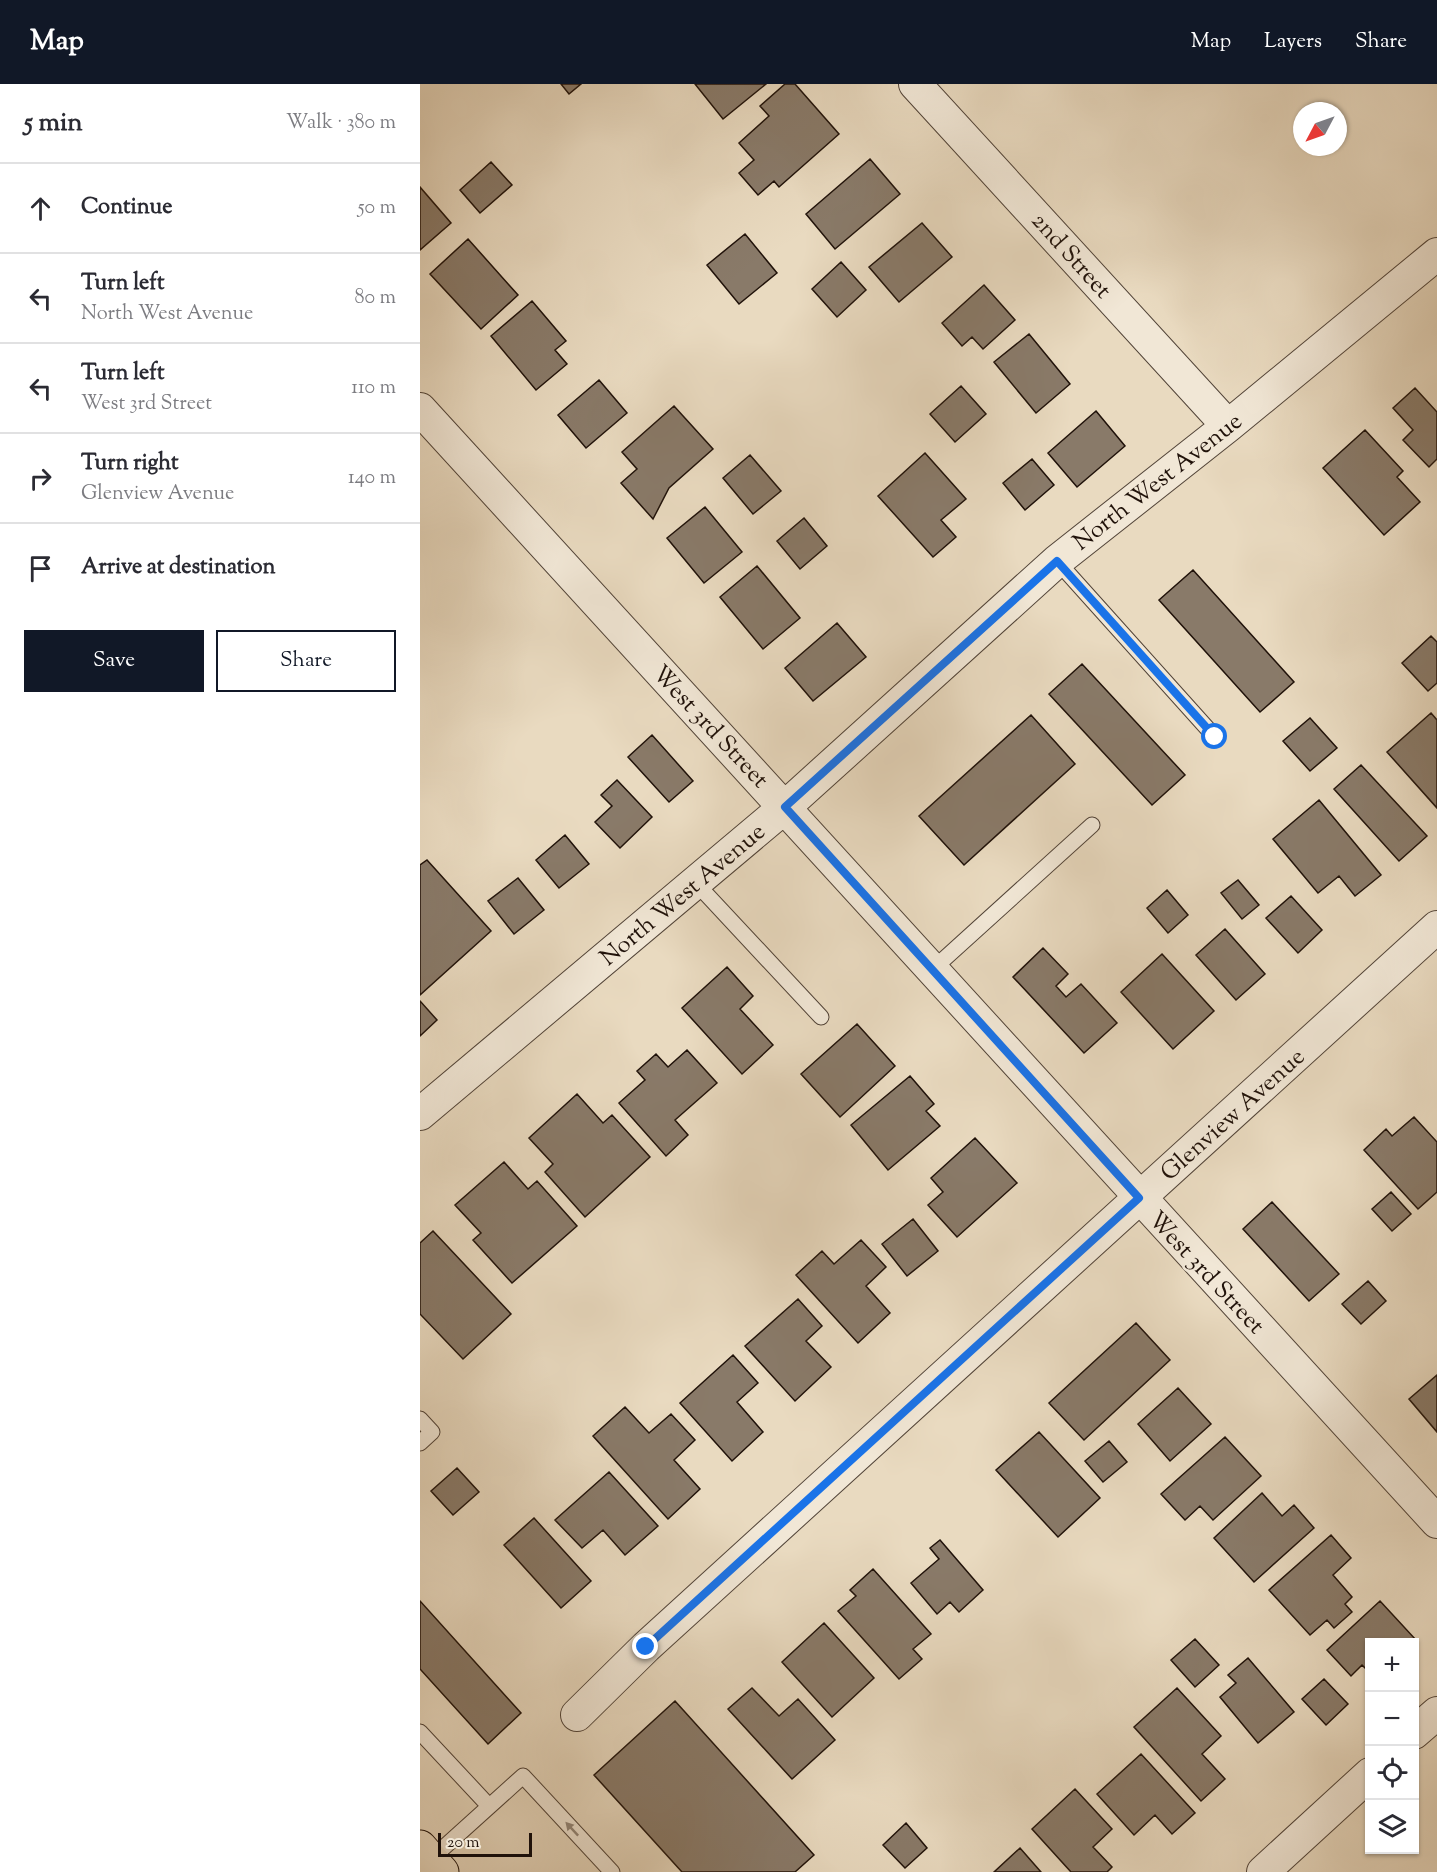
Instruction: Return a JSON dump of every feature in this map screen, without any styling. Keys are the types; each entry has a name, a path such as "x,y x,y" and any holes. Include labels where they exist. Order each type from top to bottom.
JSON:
{"street":[{"name":"2nd Street","path":"915,84 1228,426"},
{"name":"North West Avenue","path":"420,1114 785,807 1057,561 1228,426 1437,254"},
{"name":"West 3rd Street","path":"420,409 1437,1522"},
{"name":"Glenview Avenue","path":"577,1715 646,1647 1437,927"},
{"path":"1419,1729 1437,1713"},
{"path":"1263,1872 1365,1779"}],"lane":[{"path":"1057,561 1215,737"},
{"path":"932,970 1092,825"},
{"path":"695,882 821,1017"},
{"path":"420,1419 432,1432 420,1443"},
{"path":"420,1732 489,1806"},
{"path":"431,1860 523,1776 612,1872"}],"building":[{"path":"561,84 581,84 569,94"},
{"path":"695,84 766,84 723,119"},
{"path":"785,84 795,84 839,134 779,187 774,181 758,195 739,173 754,160 739,143 769,116 760,106"},
{"path":"870,159 900,194 835,249 806,214"},
{"path":"491,162 512,185 480,213 460,190"},
{"path":"420,187 451,223 420,250"},
{"path":"922,223 952,257 899,302 869,267"},
{"path":"745,234 777,273 739,304 707,265"},
{"path":"468,239 518,295 481,329 430,274"},
{"path":"841,262 866,290 837,317 812,289"},
{"path":"984,285 1015,320 983,349 972,337 962,346 942,323"},
{"path":"532,301 566,341 555,350 567,364 536,390 491,336"},
{"path":"1029,334 1070,384 1036,413 994,362"},
{"path":"599,380 627,413 586,448 558,415"},
{"path":"961,386 986,414 955,442 930,414"},
{"path":"1415,388 1437,412 1437,459 1429,467 1403,440 1413,430 1393,408"},
{"path":"674,406 713,449 669,488 653,519 621,483 637,469 622,452"},
{"path":"1096,411 1125,446 1077,487 1048,453"},
{"path":"1365,430 1403,471 1397,477 1420,502 1384,535 1323,468"},
{"path":"925,453 966,499 941,520 956,537 933,557 878,496"},
{"path":"750,455 781,491 753,514 723,478"},
{"path":"1032,459 1054,485 1025,510 1003,483"},
{"path":"705,507 742,552 704,583 667,538"},
{"path":"804,518 827,546 800,569 777,541"},
{"path":"757,566 800,618 763,649 720,597"},
{"path":"1193,570 1294,682 1260,712 1159,600"},
{"path":"837,623 866,657 813,701 785,668"},
{"path":"1431,636 1437,642 1437,683 1428,691 1402,663"},
{"path":"1082,664 1185,775 1152,805 1049,694"},
{"path":"1431,713 1437,720 1437,808 1387,752"},
{"path":"1031,715 1075,764 964,865 919,816"},
{"path":"1310,718 1337,748 1310,771 1283,741"},
{"path":"652,735 693,781 669,802 628,757"},
{"path":"1361,765 1427,836 1399,861 1334,789"},
{"path":"617,780 652,817 620,848 595,822 612,806 601,795"},
{"path":"1319,800 1381,875 1355,896 1339,876 1318,893 1273,839"},
{"path":"565,835 589,864 559,888 536,860"},
{"path":"427,860 491,931 420,995 420,865"},
{"path":"518,878 544,910 514,934 488,901"},
{"path":"1238,880 1259,905 1242,919 1221,893"},
{"path":"1167,890 1188,915 1168,933 1147,908"},
{"path":"1291,896 1322,930 1298,953 1266,918"},
{"path":"1225,929 1265,974 1236,1000 1196,955"},
{"path":"1043,948 1068,974 1056,986 1066,997 1081,984 1117,1023 1084,1053 1013,977"},
{"path":"1162,954 1214,1011 1173,1049 1121,992"},
{"path":"727,967 753,996 740,1009 773,1045 742,1074 682,1008"},
{"path":"420,1001 437,1020 420,1036"},
{"path":"857,1024 895,1066 840,1117 801,1074"},
{"path":"687,1050 717,1083 675,1120 688,1135 666,1156 619,1103 645,1080 637,1071 656,1054 668,1067"},
{"path":"910,1076 934,1104 926,1111 940,1126 888,1170 851,1125"},
{"path":"577,1094 603,1123 612,1115 650,1157 585,1217 545,1172 553,1164 529,1138"},
{"path":"1414,1117 1437,1142 1437,1192 1418,1209 1364,1150 1386,1129 1392,1136"},
{"path":"975,1138 1017,1183 957,1237 928,1205 943,1192 931,1178"},
{"path":"504,1162 528,1189 537,1181 577,1226 512,1283 473,1240 481,1233 455,1205"},
{"path":"1391,1192 1411,1214 1392,1231 1372,1209"},
{"path":"1272,1202 1339,1274 1309,1301 1243,1229"},
{"path":"913,1219 938,1251 907,1276 882,1244"},
{"path":"433,1231 511,1314 463,1359 420,1314 420,1243"},
{"path":"861,1240 886,1267 866,1286 890,1313 858,1343 796,1275 822,1251 834,1264"},
{"path":"1368,1281 1386,1301 1361,1324 1342,1304"},
{"path":"798,1299 822,1326 806,1341 831,1367 795,1401 745,1346"},
{"path":"1136,1323 1170,1360 1084,1440 1049,1403"},
{"path":"733,1355 758,1383 737,1402 763,1432 732,1461 680,1403"},
{"path":"1437,1375 1437,1432 1409,1399"},
{"path":"1178,1388 1211,1424 1170,1461 1138,1424"},
{"path":"625,1407 649,1433 671,1414 695,1440 674,1460 700,1489 668,1519 593,1436"},
{"path":"1039,1432 1100,1498 1058,1537 996,1470"},
{"path":"1225,1437 1261,1476 1213,1520 1200,1506 1185,1520 1161,1494"},
{"path":"1109,1441 1127,1462 1103,1482 1085,1461"},
{"path":"457,1468 479,1492 453,1515 431,1491"},
{"path":"609,1472 658,1526 625,1555 603,1530 582,1548 555,1520"},
{"path":"1262,1493 1282,1516 1294,1505 1314,1528 1254,1582 1214,1538"},
{"path":"534,1518 591,1581 561,1608 504,1545"},
{"path":"1331,1535 1351,1558 1333,1575 1352,1597 1345,1604 1352,1612 1334,1628 1327,1620 1310,1635 1269,1590"},
{"path":"940,1540 983,1590 959,1612 950,1602 937,1614 911,1583 939,1559 930,1548"},
{"path":"873,1569 931,1634 913,1649 922,1659 899,1679 838,1611 856,1596 850,1590"},
{"path":"420,1601 521,1713 488,1744 420,1669"},
{"path":"1380,1601 1414,1638 1365,1638 1365,1668 1362,1665 1351,1676 1327,1650"},
{"path":"824,1623 874,1678 832,1717 782,1662"},
{"path":"1195,1639 1219,1665 1195,1687 1171,1660"},
{"path":"1248,1658 1294,1712 1258,1743 1220,1697 1236,1683 1228,1675"},
{"path":"1324,1679 1348,1704 1326,1725 1302,1699"},
{"path":"752,1688 779,1716 798,1699 835,1740 792,1779 728,1709"},
{"path":"1177,1688 1221,1736 1202,1754 1225,1779 1201,1801 1134,1727"},
{"path":"675,1701 814,1855 795,1872 682,1872 594,1775"},
{"path":"1141,1754 1195,1813 1172,1834 1155,1815 1134,1835 1097,1794"},
{"path":"1075,1789 1112,1829 1093,1847 1112,1867 1107,1872 1071,1872 1032,1829"},
{"path":"906,1823 927,1848 905,1868 883,1845"},
{"path":"1020,1848 1041,1872 994,1872"}],"route":[{"path":"646,1647 1139,1198 785,807 1057,561 1215,737"}]}
